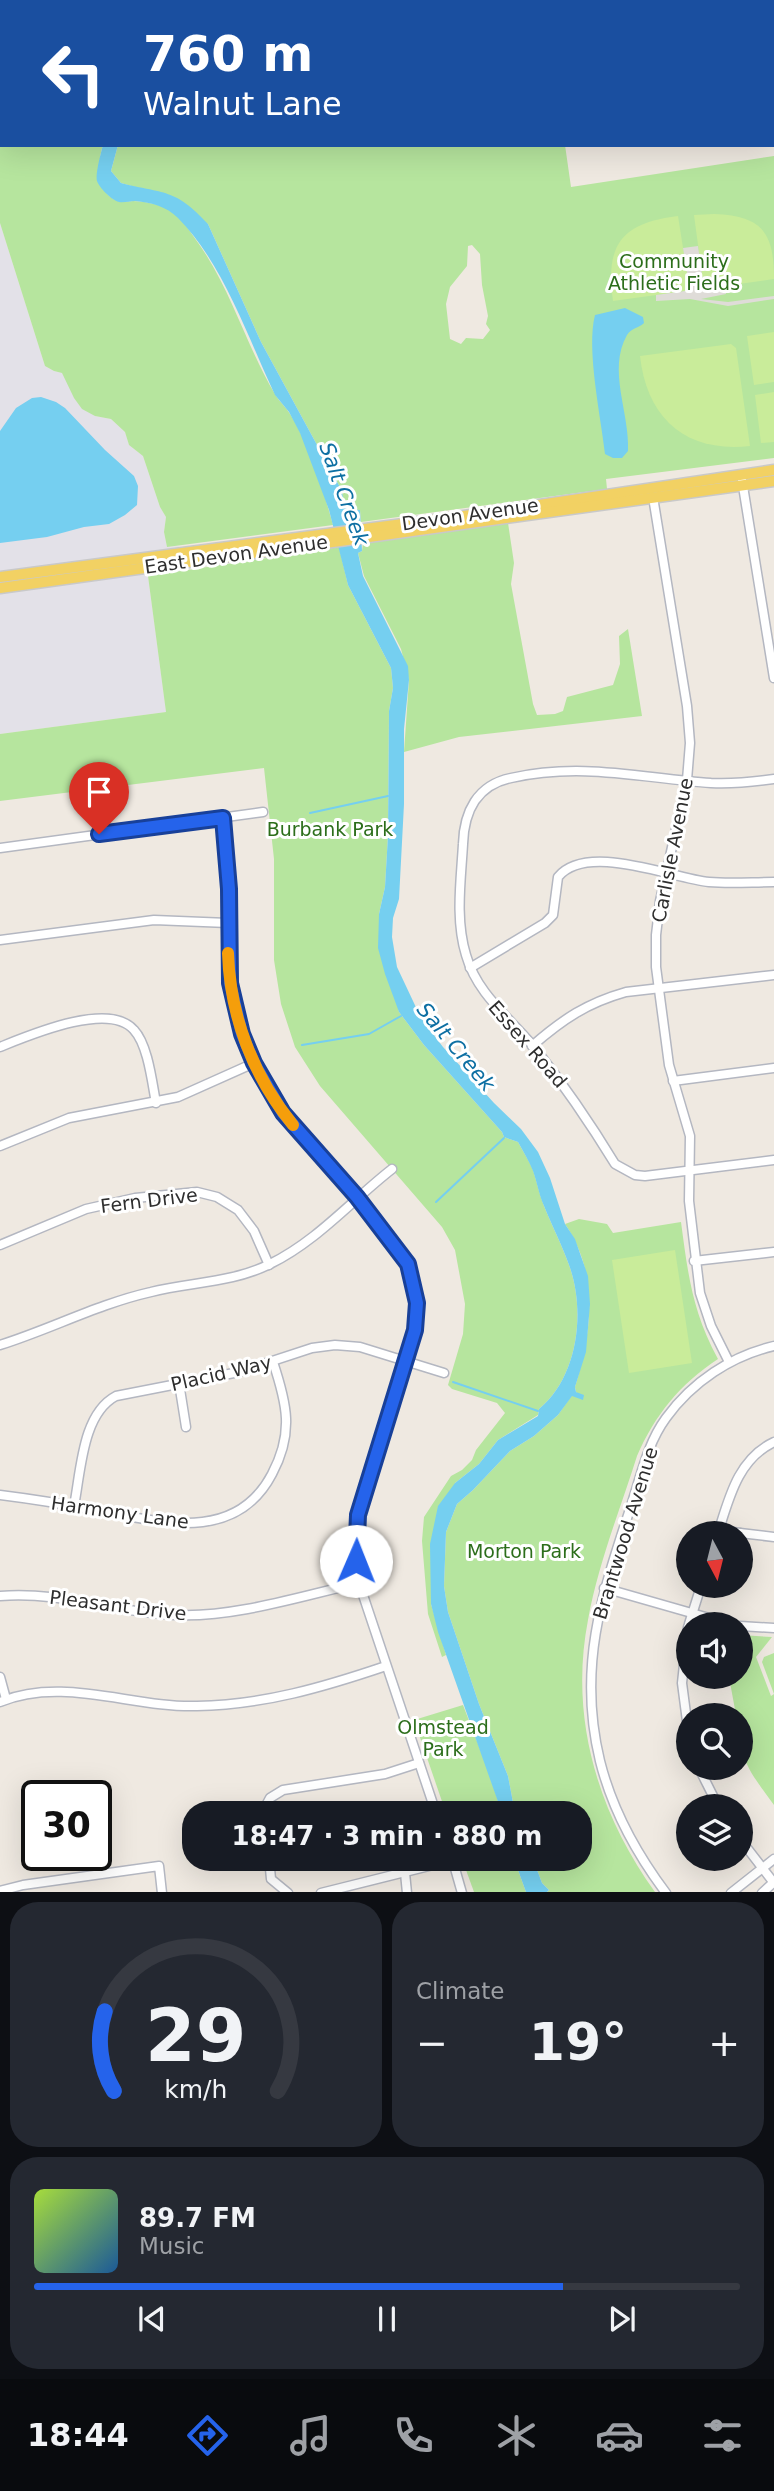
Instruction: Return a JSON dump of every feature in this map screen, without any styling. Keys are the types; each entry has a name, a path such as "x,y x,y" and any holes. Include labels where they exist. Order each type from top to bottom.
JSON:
{"main road":[{"name":"Devon Avenue","path":"597,504 653,497 742,480 774,470"},
{"name":"Devon Avenue","path":"377,531 742,480 774,481"},
{"name":"East Devon Avenue","path":"0,588 317,539 597,504"},
{"path":"0,577 317,539"}],"street":[{"path":"742,480 774,678"},
{"name":"Carlisle Avenue","path":"653,497 687,706 690,743 687,780 660,901 656,935 659,988 669,1065 690,1136 689,1201 695,1261 705,1310 729,1362"},
{"name":"Essex Road","path":"687,780 601,771 559,772 497,782 477,797 466,819 460,925 470,968 491,1001 533,1046 570,1092 615,1164 635,1175 774,1160"},
{"path":"687,780 730,783 774,779"},
{"path":"0,848 263,812"},
{"path":"223,818 229,889 229,972 233,1004 254,1063 283,1113 357,1197 400,1251 412,1276 417,1317 406,1362 358,1515 355,1548 359,1583 432,1801"},
{"path":"470,968 545,923 553,915 558,877 573,866 606,863 706,882 774,882"},
{"path":"0,940 154,920 228,923"},
{"path":"533,1046 559,1022 577,1010 626,992 774,975"},
{"path":"0,1047 69,1024 104,1018 118,1019 134,1029 141,1039 156,1102"},
{"path":"0,1146 69,1118 156,1102 194,1091 254,1063"},
{"path":"673,1081 774,1068"},
{"path":"0,1345 121,1300 152,1291 241,1276 269,1265 319,1233 392,1169"},
{"name":"Fern Drive","path":"0,1245 86,1209 135,1198 197,1192 217,1197 238,1210 254,1231 269,1265"},
{"path":"695,1261 774,1252"},
{"name":"Placid Way","path":"74,1506 91,1422 102,1405 127,1392 239,1372 312,1348 335,1345 360,1347 444,1373"},
{"name":"Brantwood Avenue","path":"666,1892 639,1855 623,1824 600,1760 590,1688 594,1633 604,1588 655,1437 681,1399 701,1381 729,1362 774,1346"},
{"name":"Harmony Lane","path":"0,1495 174,1524 214,1521 247,1505 270,1478 284,1445 286,1405 273,1362"},
{"path":"179,1383 186,1427"},
{"path":"721,1521 737,1476 757,1452 774,1442"},
{"path":"753,1535 774,1537"},
{"name":"Pleasant Drive","path":"0,1596 56,1596 174,1615 211,1614 359,1583"},
{"path":"604,1588 685,1612"},
{"path":"753,1627 774,1628"},
{"path":"0,1677 3,1700 65,1692 150,1704 198,1706 306,1692 386,1666"},
{"path":"268,1801 283,1790 386,1774 419,1763"},
{"path":"753,1856 774,1883 762,1892"},
{"path":"731,1892 774,1859"},
{"path":"4,1891 159,1866 162,1892"},
{"path":"270,1871 271,1879 288,1892"},
{"path":"321,1892 409,1871"},
{"path":"456,1871 462,1892"},
{"path":"405,1872 407,1892"}],"shaded area":[{"path":"0,223 45,366 62,373 95,416 111,419 125,432 129,445 143,456 166,517 164,532 167,547 179,546 182,571 148,576 166,712 0,734"},
{"path":"698,246 703,282 710,288 725,286 726,294 701,299 728,302 774,296 774,299 728,306 690,299 656,301 656,295 685,291 689,286 683,248"}],"green space":[{"path":"0,147 103,147 100,177 102,185 111,197 120,202 133,201 165,207 174,212 207,255 264,375 288,411 309,451 333,525 167,547 164,532 166,517 143,456 129,445 125,432 111,419 95,416 82,409 62,373 45,366 0,223"},
{"name":"Community Athletic Fields","path":"117,147 565,147 571,187 774,156 774,458 606,479 607,489 361,522 360,510 346,509 341,489 261,342 208,224 142,189 121,183 111,171","holes":["472,245 480,254 488,316 486,324 490,330 483,339 466,338 461,344 450,339 446,304 450,287 467,266 468,246"]},
{"path":"714,214 744,218 762,230 771,249 774,279 710,288 703,282 694,215"},
{"name":"Community Athletic Fields","path":"678,216 689,286 685,291 613,301 612,265 621,240 643,224"},
{"path":"774,332 774,382 754,385 747,336"},
{"path":"731,344 736,348 750,446 707,444 674,427 661,414 651,398 640,356"},
{"path":"774,392 774,442 761,443 755,395"},
{"path":"508,523 514,563 511,584 537,715 563,711 567,697 613,685 620,664 619,636 628,629 642,716 459,737 404,752 409,680 401,649 364,576 358,553 362,551 363,543"},
{"name":"Burbank Park","path":"339,547 348,585 391,668 393,688 389,711 388,835 385,887 379,914 399,1012 504,1137 518,1142 533,1170 542,1202 569,1265 577,1302 575,1342 570,1362 552,1396 539,1409 538,1415 498,1440 479,1464 455,1483 431,1604 446,1655 442,1657 428,1614 422,1541 424,1517 451,1476 472,1460 476,1450 505,1413 497,1403 452,1389 448,1385 463,1334 465,1304 455,1250 442,1227 320,1086 295,1047 281,1004 274,960 274,859 264,768 0,801 0,734 166,712 148,576"},
{"name":"Morton Park","path":"579,1219 607,1224 613,1233 681,1222 697,1308 718,1359 680,1390 652,1427 637,1456 597,1578 583,1657 582,1693 593,1763 618,1830 655,1892 547,1892 549,1890 542,1883 538,1871 592,1871 592,1801 513,1801 508,1776 479,1704 448,1612 444,1586 446,1532 457,1504 510,1451 534,1436 558,1415 572,1395 583,1399 575,1387 588,1325 588,1283 576,1243 565,1224"},
{"path":"675,1250 692,1363 629,1373 612,1260"},
{"path":"753,1636 772,1637 756,1657 771,1696 774,1694 774,1805 753,1776 753,1703 734,1703 731,1689 753,1689"},
{"path":"774,1653 774,1694 762,1662 764,1657"},
{"name":"Olmstead Park","path":"463,1705 498,1801 442,1801 414,1720"},
{"path":"466,1871 518,1871 526,1892 474,1892"}],"water":[{"path":"102,147 117,147 111,171 121,183 159,191 177,198 197,212 208,224 261,342 341,489 346,509 360,510 362,551 358,553 363,576 408,666 399,899 393,918 392,937 397,967 421,1018 443,1047 521,1129 538,1152 588,1276 590,1304 586,1352 575,1387 576,1392 584,1395 583,1400 572,1396 558,1415 534,1436 510,1451 457,1504 446,1532 444,1586 448,1612 479,1704 508,1776 513,1801 498,1801 438,1632 431,1604 430,1544 438,1506 455,1483 479,1464 498,1440 538,1416 539,1409 563,1379 575,1342 577,1302 574,1283 542,1202 533,1171 518,1142 504,1137 424,1045 399,1012 385,974 378,948 388,835 389,711 393,688 391,668 348,585 329,510 300,433 289,412 275,395 233,302 194,236 178,218 164,208 135,201 116,201 100,187 97,174"},
{"path":"625,308 643,317 644,323 627,335 621,348 619,377 628,451 622,458 613,458 605,454 593,364 593,329 595,315"},
{"path":"41,397 65,408 134,476 138,486 137,505 109,524 84,527 47,537 0,543 0,431 16,408 32,398"},
{"path":"518,1871 538,1871 542,1883 549,1890 526,1892"}],"waterway":[{"path":"310,813 388,796"},
{"path":"302,1045 369,1034 401,1016"},
{"path":"436,1202 504,1138"},
{"path":"453,1382 538,1411"}],"slow traffic":[{"path":"228,953 233,1004 242,1034 273,1099 293,1125"}],"route":[{"path":"99,834 223,818 229,889 230,983 242,1034 254,1063 283,1113 357,1197 408,1264 417,1303 415,1330 358,1515 356,1561"}],"water label":[{"name":"Salt Creek","path":"344,494"},
{"name":"Salt Creek","path":"456,1047"}]}
